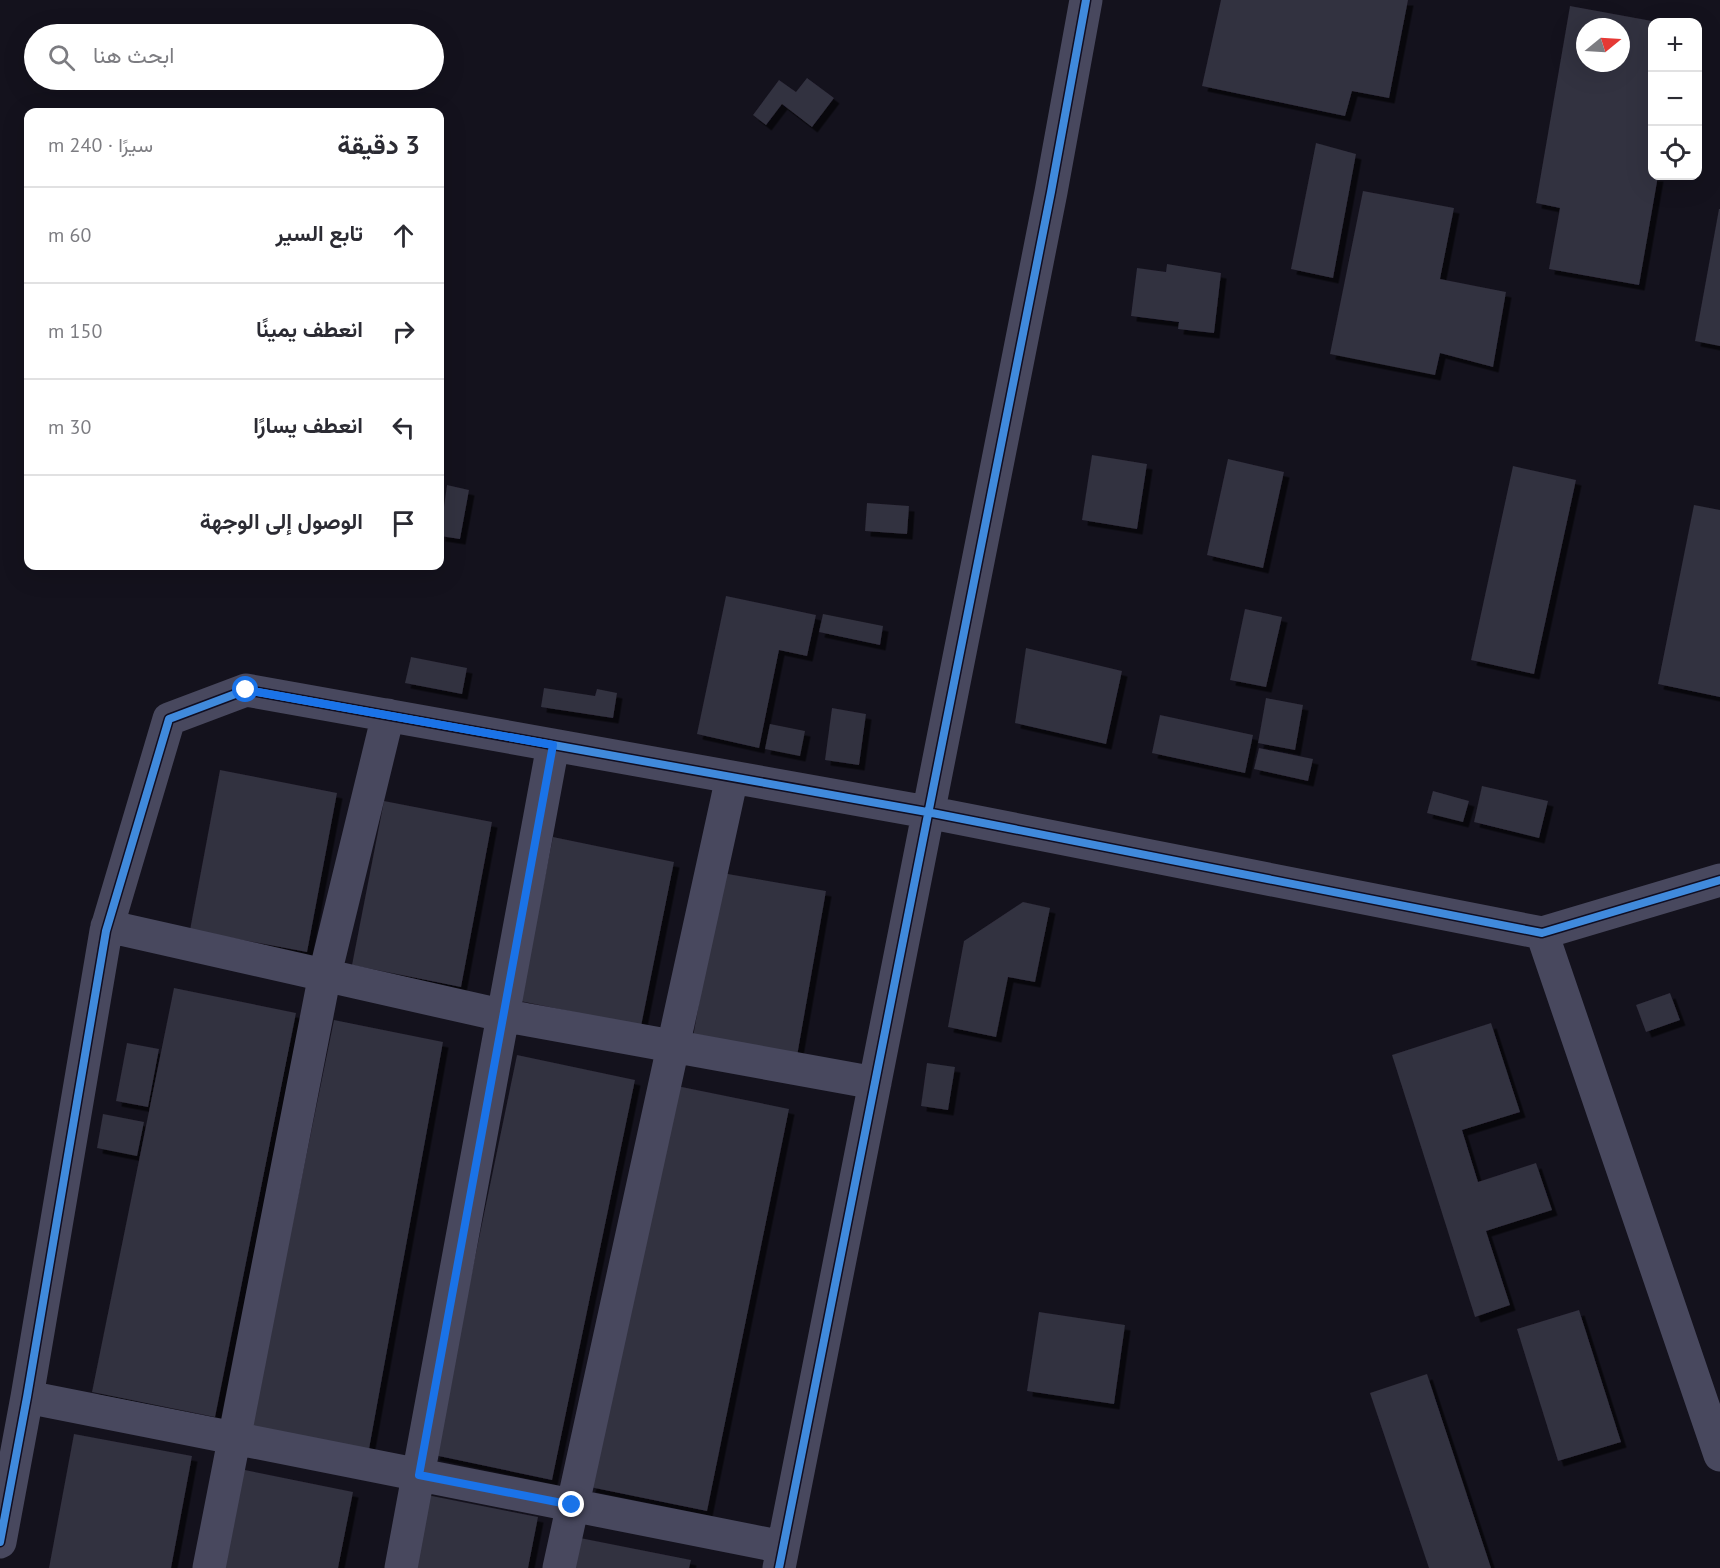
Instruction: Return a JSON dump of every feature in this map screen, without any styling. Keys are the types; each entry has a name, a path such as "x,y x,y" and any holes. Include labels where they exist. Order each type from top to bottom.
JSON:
{"street":[{"path":"27,1397 572,1505 781,1557 1049,203 1086,0"},
{"path":"0,1542 107,926 169,719 246,690 927,812 1542,933 1720,880"},
{"path":"209,1568 325,974 388,715"},
{"path":"402,1568 501,1015 553,745"},
{"path":"559,1568 732,777"},
{"path":"107,926 501,1015 874,1083"},
{"path":"1542,933 1720,1455"}],"building":[{"path":"1221,0 1408,0 1389,98 1352,91 1345,116 1202,86"},
{"path":"1570,6 1648,20 1648,180 1657,180 1639,285 1549,269 1560,208 1536,203"},
{"path":"807,78 834,98 812,127 782,104 766,125 753,115 779,80 796,92"},
{"path":"1316,143 1356,154 1333,278 1291,269"},
{"path":"1363,191 1454,208 1440,279 1506,292 1493,367 1440,353 1435,375 1330,354"},
{"path":"1720,209 1720,346 1695,341"},
{"path":"1167,264 1221,273 1214,333 1178,329 1179,322 1131,316 1137,268 1166,272"},
{"path":"1092,455 1147,464 1137,529 1082,520"},
{"path":"1228,459 1284,472 1263,568 1207,555"},
{"path":"1513,466 1576,480 1534,674 1471,660"},
{"path":"447,485 469,490 460,539 444,537"},
{"path":"867,503 909,506 907,534 865,531"},
{"path":"1694,505 1720,510 1720,697 1658,684"},
{"path":"726,596 816,615 807,656 779,650 759,748 697,734"},
{"path":"1245,609 1282,617 1266,687 1230,680"},
{"path":"823,614 883,626 880,645 819,632"},
{"path":"1026,648 1122,671 1106,744 1015,723"},
{"path":"411,657 467,668 462,694 405,683"},
{"path":"544,688 595,696 597,689 617,693 613,718 541,707"},
{"path":"1266,698 1303,705 1295,750 1258,743"},
{"path":"832,708 866,714 859,765 825,760"},
{"path":"1160,715 1253,735 1245,773 1152,753"},
{"path":"770,724 805,731 800,756 765,749"},
{"path":"1259,748 1313,759 1308,781 1254,769"},
{"path":"220,770 337,793 307,952 190,930"},
{"path":"1482,786 1548,801 1539,838 1474,822"},
{"path":"1433,791 1469,801 1463,822 1427,813"},
{"path":"384,801 492,822 461,987 352,965"},
{"path":"553,837 674,862 641,1026 520,1001"},
{"path":"722,873 826,891 797,1056 693,1037"},
{"path":"1023,902 1050,908 1035,982 1008,977 996,1037 948,1027 964,941"},
{"path":"174,988 296,1013 215,1417 92,1392"},
{"path":"1670,993 1680,1020 1646,1032 1636,1005"},
{"path":"334,1020 443,1042 369,1449 251,1426"},
{"path":"1491,1023 1520,1112 1462,1130 1478,1182 1536,1163 1552,1210 1486,1231 1510,1305 1475,1317 1392,1055"},
{"path":"127,1043 159,1049 148,1107 116,1101"},
{"path":"517,1055 635,1080 552,1480 434,1455"},
{"path":"927,1063 955,1067 948,1110 921,1106"},
{"path":"672,1085 789,1109 707,1511 590,1487"},
{"path":"103,1114 144,1122 137,1156 97,1148"},
{"path":"1579,1310 1621,1442 1558,1461 1517,1329"},
{"path":"1039,1312 1125,1325 1114,1404 1027,1391"},
{"path":"1427,1374 1491,1568 1429,1568 1370,1393"},
{"path":"74,1434 192,1456 171,1568 49,1568"},
{"path":"240,1469 353,1492 338,1568 219,1568"},
{"path":"427,1495 538,1517 528,1568 413,1568"},
{"path":"580,1538 691,1560 689,1568 574,1568"}],"cycle path":[{"path":"779,1568 1051,192 1086,0"},
{"path":"0,1542 27,1397 106,931 169,719 246,690 927,812 1542,933 1720,880"}],"route":[{"path":"246,690 553,745 501,1015 419,1475 572,1505"}]}
